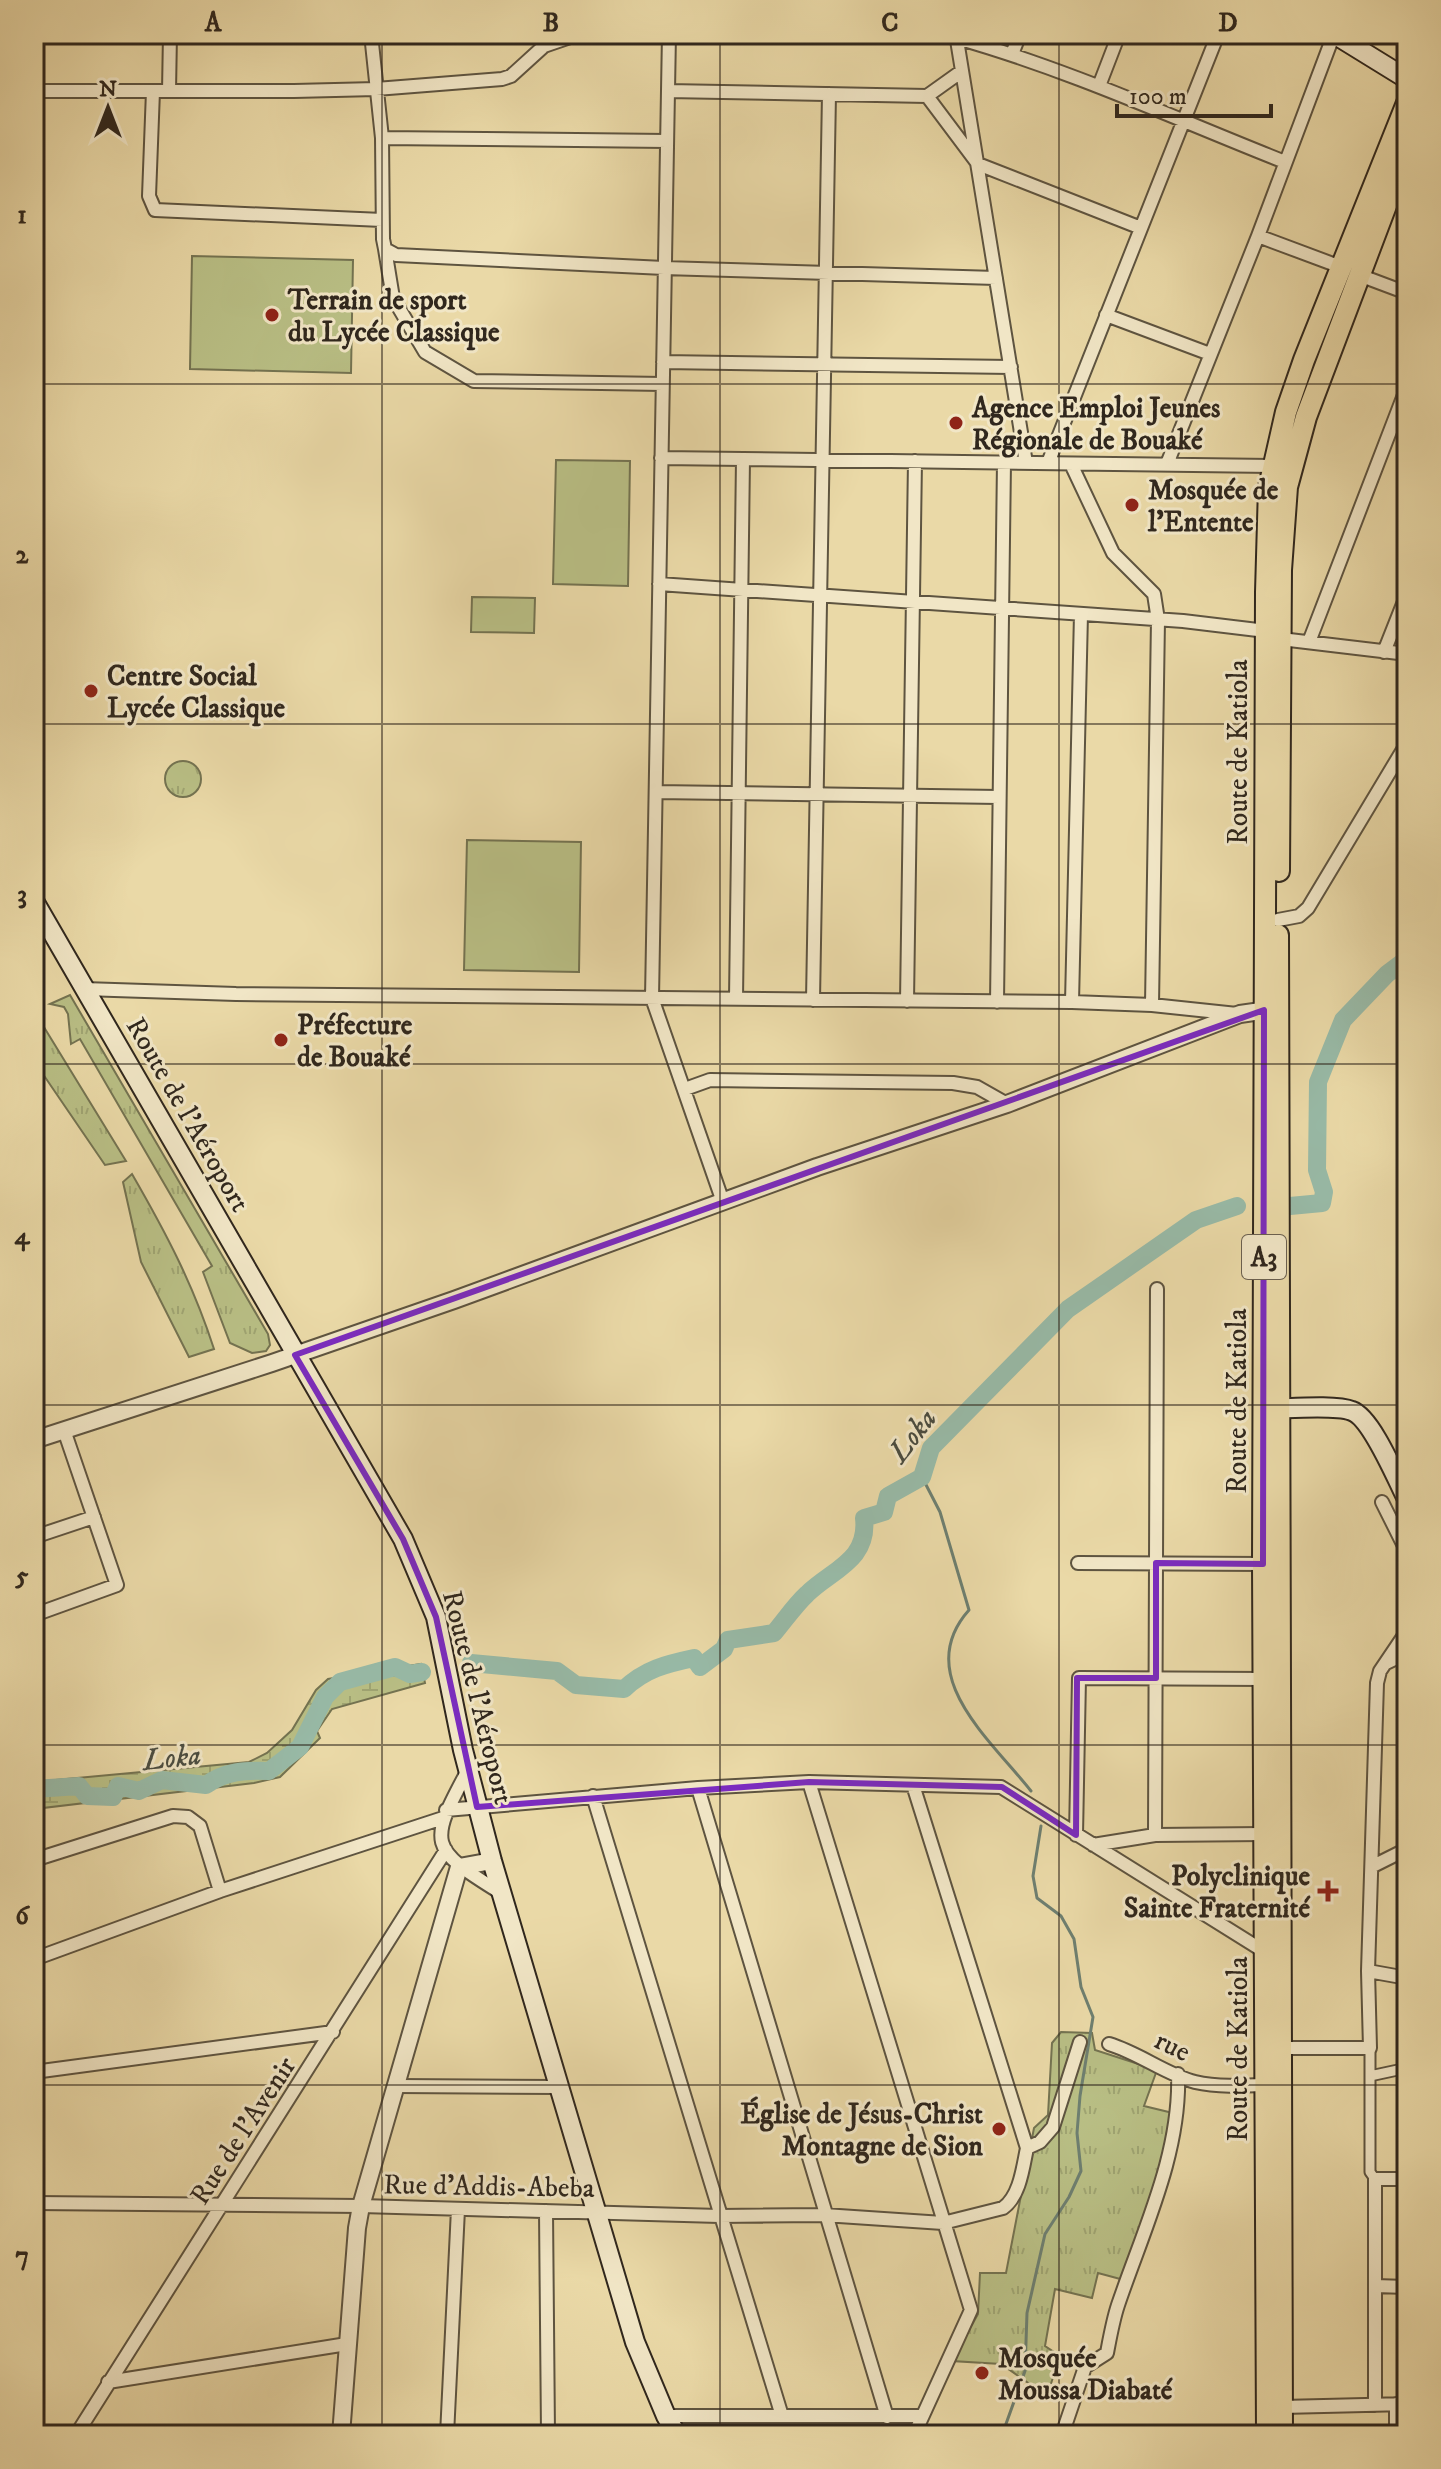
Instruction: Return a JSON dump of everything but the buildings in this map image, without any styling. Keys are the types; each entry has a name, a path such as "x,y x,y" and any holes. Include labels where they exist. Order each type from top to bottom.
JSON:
{"highway":[{"name":"Route de Katiola","path":"1282,2435 1282,1684 1271,1409 1273,635 1287,487 1350,271 1407,103"},
{"name":"Route de Katiola","path":"1272,1010 1278,920 1273,635 1267,510 1273,466 1290,399 1407,150"},
{"name":"Route de Katiola","path":"1267,2435 1263,1564 1271,1409"}],"main road":[{"path":"1334,34 1407,79"},
{"name":"Route de l'Aéroport","path":"34,901 403,1539 416,1569 436,1617 477,1807 595,2212 635,2342 677,2435"},
{"path":"1271,1409 1342,1409 1356,1412 1369,1426 1407,1499"}],"street":[{"path":"169,91 170,34"},
{"path":"371,34 382,138 382,220 393,298 425,352 474,381 663,384"},
{"path":"34,91 376,89 502,79 511,76 544,46 579,34"},
{"path":"669,34 652,998 723,1202"},
{"path":"1012,54 1020,34"},
{"path":"1099,86 1119,34"},
{"path":"1048,463 1218,34"},
{"path":"1167,464 1334,34"},
{"path":"1026,463 957,36 1099,86 1285,162"},
{"path":"668,91 927,96 962,71"},
{"path":"153,91 149,196 155,210 382,220"},
{"path":"813,1000 829,94"},
{"path":"927,96 978,164 1141,228"},
{"path":"382,138 667,141"},
{"path":"1258,236 1407,293"},
{"path":"385,249 396,255 664,268 996,278"},
{"path":"1106,315 1210,354"},
{"path":"663,362 1011,367"},
{"path":"1309,642 1407,387"},
{"path":"661,458 1273,466"},
{"path":"736,999 743,459"},
{"path":"907,1001 915,461"},
{"path":"997,1002 1004,462"},
{"path":"1071,464 1113,553 1154,594 1158,620 1152,1005"},
{"path":"659,584 1158,620 1407,654"},
{"path":"1384,652 1407,594"},
{"path":"1072,1002 1081,614"},
{"path":"1278,920 1299,916 1308,908 1407,743"},
{"path":"656,792 999,797"},
{"path":"84,989 236,994 1072,1002 1152,1005 1240,1014 1272,1010"},
{"path":"34,1440 295,1355 1007,1104 1240,1014"},
{"path":"685,1089 710,1080 931,1082 977,1087 1007,1104"},
{"path":"1155,1835 1157,1289"},
{"path":"34,1615 117,1585 64,1430"},
{"path":"1382,1502 1407,1552"},
{"path":"34,1537 94,1517"},
{"path":"1078,1563 1263,1564"},
{"path":"1375,2405 1375,2179 1370,2172 1368,1971 1377,1683 1384,1665 1407,1631"},
{"path":"1384,1665 1407,1653"},
{"path":"1076,1835 1078,1679 1264,1679"},
{"path":"468,1770 445,1814 440,1832 446,1850 459,1867 501,1893"},
{"path":"809,1782 971,2314 914,2435"},
{"path":"34,1959 445,1814 477,1807 552,1803 593,1796 809,1782 1001,1787 1265,1952"},
{"path":"913,1785 1027,2148 1040,2142 1053,2127 1080,2042"},
{"path":"698,1788 887,2417"},
{"path":"593,1796 782,2416"},
{"path":"34,1860 173,1816 188,1817 200,1826 220,1891"},
{"path":"1093,1845 1155,1835 1264,1834"},
{"path":"1373,1866 1407,1849"},
{"name":"Rue de l'Avenir","path":"76,2435 446,1850"},
{"path":"459,1867 492,1861"},
{"path":"341,2435 361,2206 459,1867"},
{"path":"1368,1971 1407,1978"},
{"path":"34,2072 333,2032"},
{"name":"rue","path":"1109,2044 1129,2050 1193,2081 1213,2085 1264,2085"},
{"path":"1282,2048 1370,2048"},
{"path":"1370,2076 1407,2068"},
{"path":"1062,2435 1085,2367 1107,2353 1117,2306 1164,2169 1179,2099 1178,2074"},
{"path":"397,2086 558,2087"},
{"name":"Rue d'Addis-Abeba","path":"34,2203 361,2206 719,2216 824,2215 943,2223 992,2213 1009,2204 1027,2148"},
{"path":"1375,2179 1407,2179"},
{"path":"447,2435 458,2209"},
{"path":"546,2211 548,2435"},
{"path":"1375,2286 1407,2287"},
{"path":"108,2382 347,2344"},
{"path":"1282,2407 1402,2404 1396,2435"},
{"path":"666,2416 922,2416"}],"highlighted area":[{"path":"1264,1010 1263,1564 1156,1563 1156,1678 1077,1678 1076,1835 1002,1787 809,1782 477,1807 436,1617 403,1539 295,1355"}],"green space":[{"name":"Terrain de sport du Lycée Classique","path":"192,256 353,260 351,373 190,369"},
{"path":"556,460 630,461 628,586 553,584"},
{"path":"472,597 535,598 534,633 471,632"},
{"path":"183,761 195,767 201,779 195,791 183,797 171,791 165,779 171,767"},
{"path":"467,840 581,842 579,972 464,970"},
{"path":"70,995 268,1334 270,1345 266,1351 252,1353 230,1343 203,1272 212,1266 80,1039 71,1044 68,1014 64,1007 50,1004"},
{"path":"39,1019 126,1161 105,1165 34,1061 34,1034 43,1032"},
{"path":"132,1174 178,1259 214,1349 189,1357 141,1262 123,1182"},
{"path":"421,1664 425,1683 332,1709 317,1731 320,1738 280,1777 254,1783 34,1809 34,1782 249,1762 267,1753 292,1730 316,1690 328,1679"},
{"path":"1061,2032 1092,2033 1095,2050 1157,2070 1144,2106 1177,2114 1124,2280 1098,2273 1092,2298 1055,2289 1045,2346 1060,2356 1047,2396 1001,2364 952,2361 978,2314 980,2273 1006,2273 1034,2128 1048,2115 1052,2043"}],"waterway":[{"name":"Loka","path":"1290,1206 1322,1203 1324,1192 1317,1170 1318,1082 1343,1020 1387,974 1407,959"},
{"name":"Loka","path":"471,1663 557,1671 576,1685 624,1689 648,1672 665,1665 694,1658 700,1667 724,1649 728,1640 774,1633 807,1594 854,1555 861,1545 864,1518 884,1512 888,1496 922,1477 931,1448 1068,1309 1196,1220 1237,1206"},
{"path":"922,1477 940,1512 969,1610 953,1634 949,1659 953,1682 963,1706 1031,1791"},
{"name":"Loka","path":"34,1789 79,1786 87,1796 113,1797 118,1786 139,1791 162,1780 206,1785 236,1772 269,1771 300,1747 325,1697 340,1682 395,1667 410,1674 422,1672"},
{"path":"1002,2435 1025,2371 1027,2313 1045,2234 1069,2197 1081,2171 1077,2133 1093,2017 1081,1987 1074,1939 1061,1916 1037,1898 1033,1876 1041,1826"}],"place":[{"name":"Terrain de sport du Lycée Classique","path":"272,315"},
{"name":"Agence Emploi Jeunes Régionale de Bouaké","path":"956,423"},
{"name":"Mosquée de l'Entente","path":"1132,505"},
{"name":"Centre Social Lycée Classique","path":"91,691"},
{"name":"Préfecture de Bouaké","path":"281,1040"},
{"name":"Polyclinique Sainte Fraternité","path":"1328,1891"},
{"name":"Église de Jésus-Christ Montagne de Sion","path":"999,2129"},
{"name":"Mosquée Moussa Diabaté","path":"982,2373"}]}
